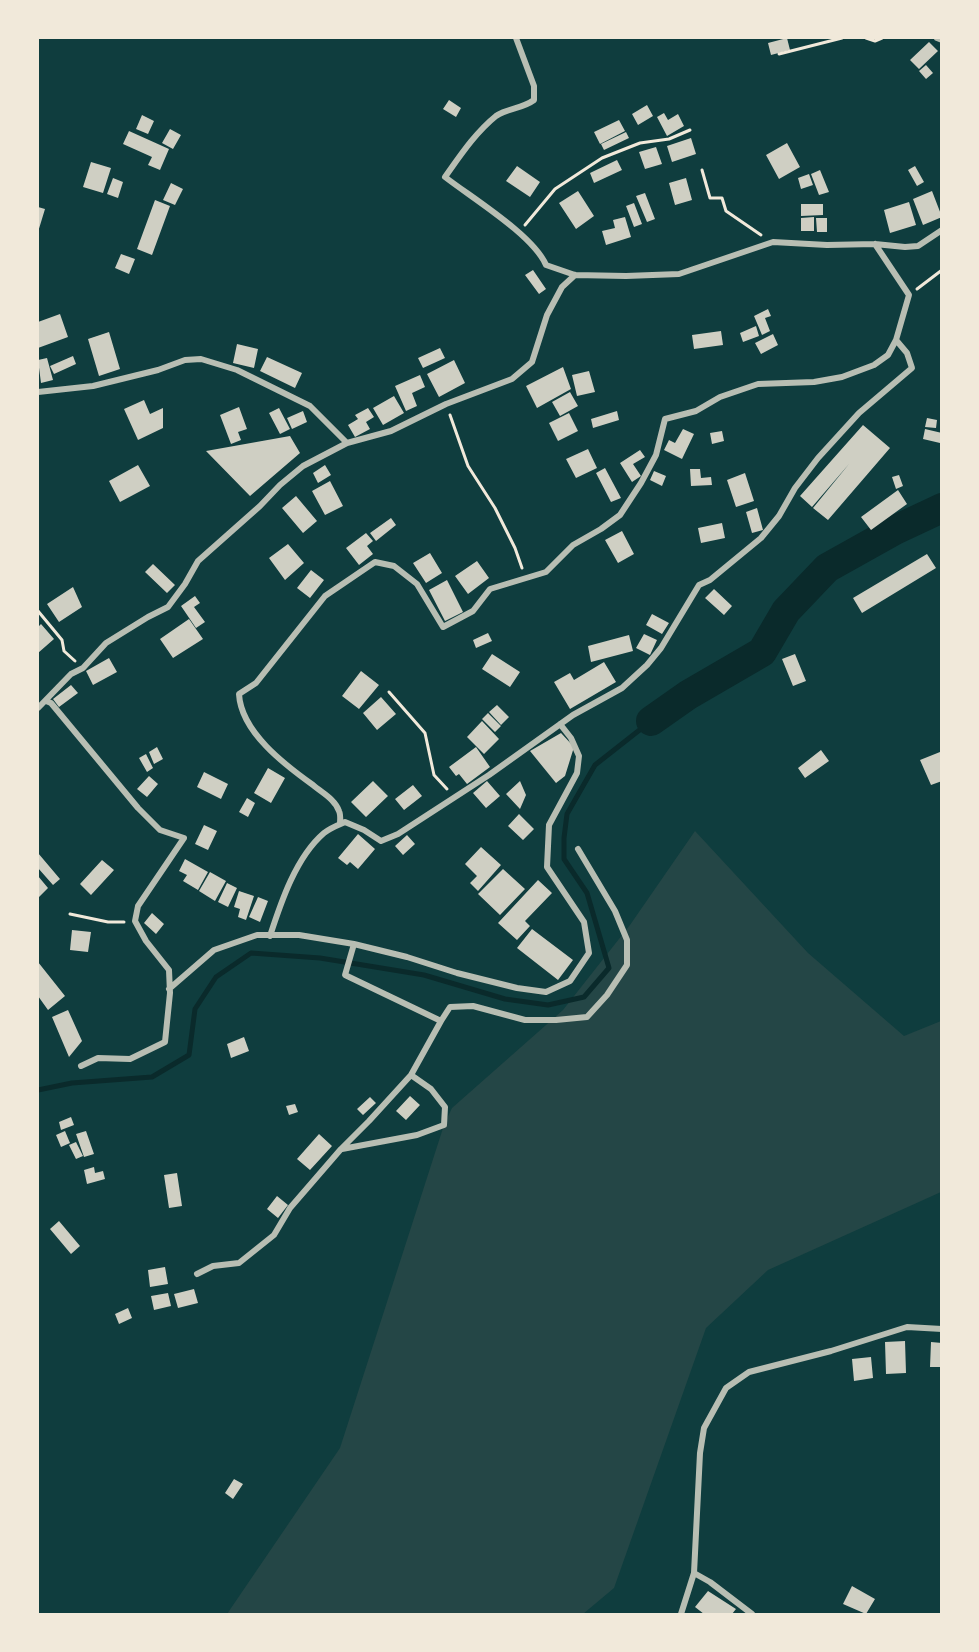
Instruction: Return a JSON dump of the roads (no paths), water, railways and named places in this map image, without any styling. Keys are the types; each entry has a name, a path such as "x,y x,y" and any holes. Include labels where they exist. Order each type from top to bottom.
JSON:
{"street":[{"path":"516,38 534,86 534,100 526,106 498,114 475,136 445,177 519,233 541,254 546,265 575,275 679,274 773,242 827,245 875,244 905,247 918,246 942,230"},
{"path":"937,38 942,40"},
{"path":"340,825 340,812 333,800 276,757 255,732 240,704 239,694 255,683 325,596 375,562 394,566 417,584 442,627 473,611 490,589 546,572 573,545 602,529 620,515 656,455 665,419 696,411 720,397 758,384 814,382 842,377 874,365 888,355 896,340 909,295 875,244"},
{"path":"38,708 71,674 83,668 106,643 168,607 198,561 303,466 347,443 392,431 446,404 512,379 532,362 547,315 562,286 575,275"},
{"path":"270,936 284,892 305,856 324,833 345,822 381,841 398,834 489,775 573,715 622,688 647,665 661,648 699,585 710,580 761,538 779,516 795,488 818,458 859,413 912,368 907,353 896,340"},
{"path":"38,392 93,386 159,370 185,360 201,359 237,370 310,406 347,443"},
{"path":"46,702 51,703 138,808 160,830 184,838 138,906 135,921 146,941 169,970 165,1042 130,1059 98,1058 81,1066"},
{"path":"169,988 214,951 257,935 299,934 407,957 457,974 517,988 546,992 570,981 589,953 584,922 547,867 549,825 576,773 579,756 572,738 560,724"},
{"path":"197,1274 213,1266 239,1263 274,1234 290,1208 411,1075 450,1007 473,1006 525,1020 556,1020 587,1017 607,995 627,965 627,940 615,911 578,849"},
{"path":"354,944 345,975 441,1021"},
{"path":"342,1149 417,1135 444,1125 446,1107 431,1089 411,1075"},
{"path":"681,1614 694,1573 700,1453 704,1428 726,1388 749,1372 831,1351 907,1327 942,1329"},
{"path":"694,1573 710,1582 752,1614"}],"waterway":[{"path":"651,721 688,695 762,652 786,611 827,568 895,530 942,508"},
{"path":"38,1090 72,1083 152,1077 189,1055 195,1009 216,977 251,953 320,958 424,975 505,999 548,1005 584,997 609,968 587,893 564,859 567,814 595,765 651,721"}]}
